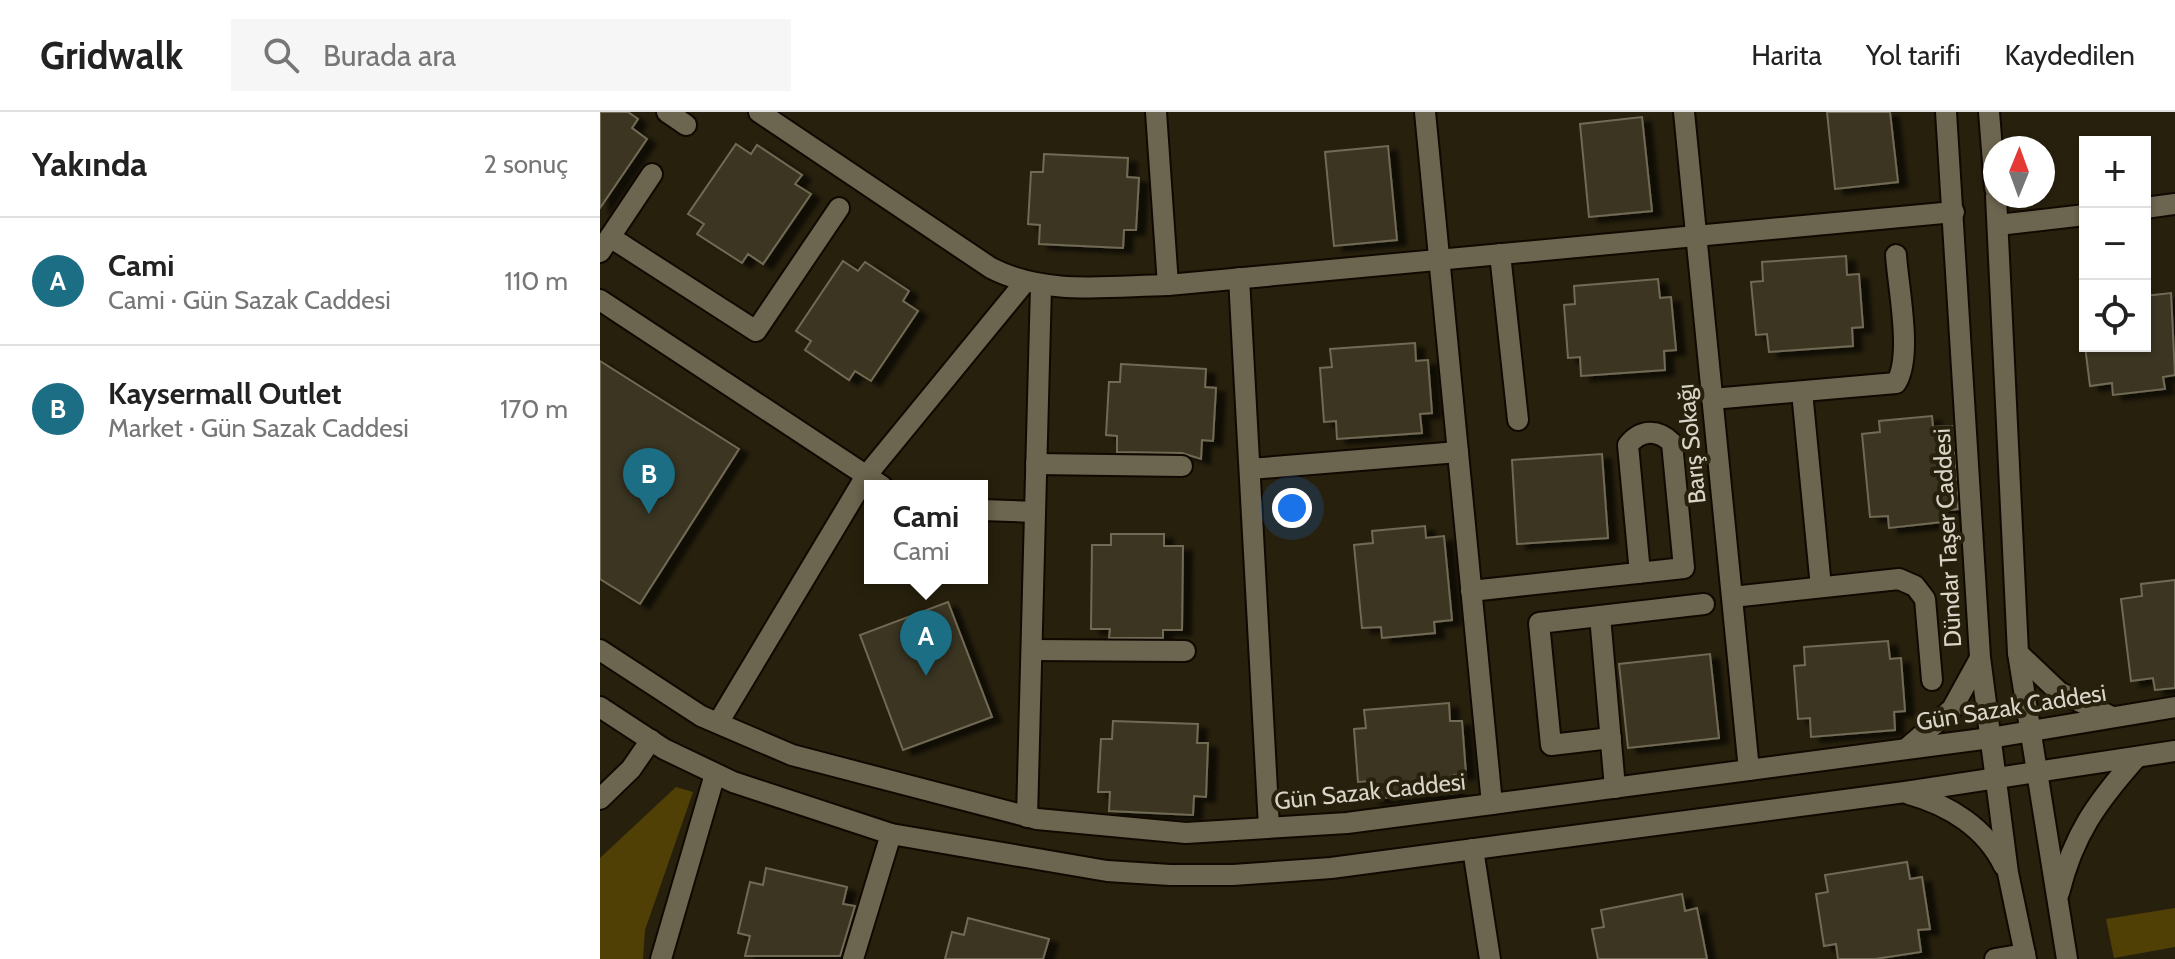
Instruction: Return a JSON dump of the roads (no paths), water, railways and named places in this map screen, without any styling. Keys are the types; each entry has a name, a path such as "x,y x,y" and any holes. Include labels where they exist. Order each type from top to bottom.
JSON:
{"street":[{"path":"667,112 686,125"},
{"path":"759,112 991,268 1033,284 1168,285 1954,212"},
{"path":"1156,112 1168,285"},
{"path":"1425,112 1492,804"},
{"name":"Barış Sokağı","path":"1684,112 1749,770"},
{"name":"Dündar Taşer Caddesi","path":"1946,112 1980,657 2008,873 2025,956"},
{"path":"1989,112 1991,136"},
{"path":"652,174 605,244 756,331 839,208"},
{"path":"2151,207 2175,204"},
{"path":"1997,208 2018,653 2028,731 2067,959"},
{"path":"1998,225 2079,216"},
{"path":"1500,254 1518,420"},
{"path":"1712,399 1896,383 1904,354 1896,255"},
{"path":"1239,278 1269,827"},
{"path":"1027,817 1036,464 1033,284"},
{"path":"875,480 1033,284"},
{"path":"600,300 872,480"},
{"path":"1802,392 1821,587"},
{"path":"1471,591 1640,573 1684,568 1672,443 1657,433 1640,434 1628,445 1640,573"},
{"path":"1250,469 1458,452"},
{"path":"1036,464 1182,466"},
{"path":"718,723 864,497"},
{"path":"988,510 1035,512"},
{"path":"1732,597 1899,579 1915,586 1925,599 1932,680"},
{"path":"1611,738 1551,745 1539,623 1704,604"},
{"path":"1600,616 1615,788"},
{"name":"Gün Sazak Caddesi","path":"600,650 701,716 792,755 1027,817 1186,833 1347,823 1902,751 2175,707"},
{"path":"1032,650 1185,651"},
{"path":"2018,653 2059,692 2114,717"},
{"path":"1902,751 1921,739 1952,709 1980,657"},
{"path":"600,707 651,740 715,774 783,800 891,834 1107,871 1170,875 1294,872 1905,792 2175,751"},
{"path":"600,799 631,769 651,740"},
{"path":"2057,900 2068,854 2092,811 2136,758"},
{"path":"661,959 715,774"},
{"path":"1905,792 1938,804 1966,821 1991,844 2008,873"},
{"path":"853,959 891,834"},
{"path":"1473,849 1490,959"},
{"path":"1995,959 2025,956"}],"place":[{"name":"Kaysermall Outlet","path":"649,514"},
{"name":"Cami","path":"926,676"}]}
